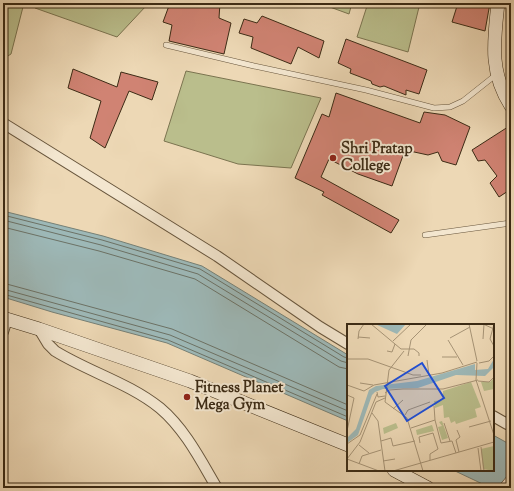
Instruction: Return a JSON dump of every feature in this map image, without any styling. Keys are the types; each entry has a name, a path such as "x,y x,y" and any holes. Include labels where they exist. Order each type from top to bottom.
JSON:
{"main road":[{"path":"498,3 494,54 497,73 505,96 511,106"},
{"path":"5,319 39,329 190,381 347,445"},
{"path":"396,471 428,488"},
{"path":"506,488 511,482"}],"street":[{"path":"3,123 210,252 320,327 347,343"},
{"path":"3,332 5,319"},
{"path":"39,329 48,344 55,351 145,398 160,408 186,437 217,488"},
{"path":"494,417 507,424 511,419"}],"lane":[{"path":"166,45 366,90 434,108 450,107 463,101 497,73"},
{"path":"425,235 511,223"}],"green space":[{"path":"3,3 24,3 11,54 3,59"},
{"path":"37,3 147,3 146,6 117,37 35,8"},
{"path":"319,3 352,3 349,14"},
{"path":"368,3 420,3 408,52 357,37"},
{"path":"186,71 321,98 291,168 238,164 164,141"}],"water":[{"path":"3,211 103,236 202,266 347,354 347,421 167,343 52,312 3,297"},
{"path":"494,436 511,445 511,488 491,488 455,471 494,471"}],"building":[{"path":"170,3 220,3 219,18 231,23 224,54 169,41 172,25 163,22"},
{"path":"458,3 490,3 485,31 452,22"},
{"path":"262,16 324,41 319,58 298,47 291,64 251,48 253,37 239,33 244,19 257,23"},
{"path":"346,39 427,70 419,94 406,90 406,95 384,86 380,87 372,84 371,81 350,73 351,69 338,63"},
{"path":"73,69 117,87 121,72 158,82 152,100 129,91 105,148 90,138 101,101 68,88"},
{"path":"336,93 420,123 424,112 445,115 470,127 456,165 442,161 438,152 428,155 405,150 392,186 358,174 329,159 321,177 399,220 391,233 322,195 324,192 295,178 322,114 329,117"},
{"path":"511,125 511,189 499,197 490,183 497,176 485,160 478,161 472,150"}],"place":[{"name":"Shri Pratap College","path":"333,158"},
{"name":"Fitness Planet Mega Gym","path":"187,397"}]}
